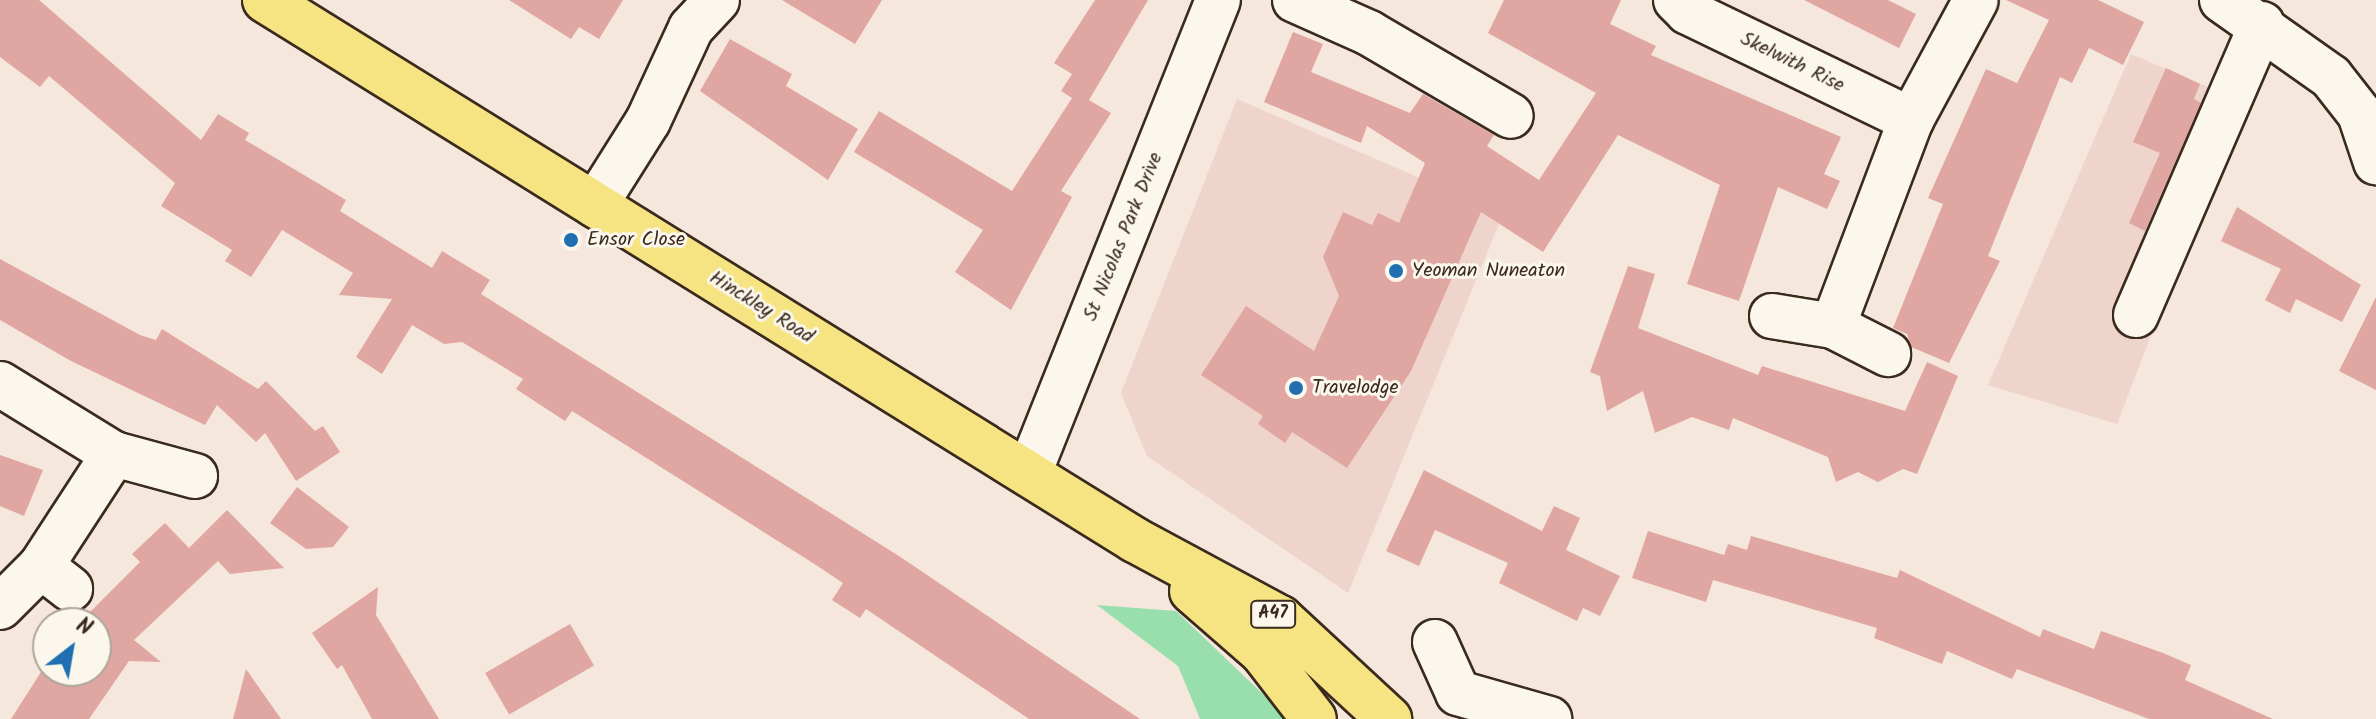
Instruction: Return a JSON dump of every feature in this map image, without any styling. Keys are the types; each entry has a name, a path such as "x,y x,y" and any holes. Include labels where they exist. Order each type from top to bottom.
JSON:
{"main road":[{"name":"Hinckley Road","path":"265,0 1135,540 1280,618 1389,719"},
{"name":"Hinckley Road","path":"1135,540 1263,653 1314,719"}],"street":[{"path":"595,205 648,121 691,28 717,0"},
{"name":"St Nicolas Park Drive","path":"1029,473 1218,0"},
{"path":"1295,0 1382,40 1511,116"},
{"name":"Skelwith Rise","path":"1676,0 1688,12 1911,120"},
{"path":"1833,326 1911,120 1976,0"},
{"path":"2222,0 2262,24 2331,77 2360,114 2376,162"},
{"path":"2136,315 2262,24"},
{"path":"1772,316 1833,326 1888,354"},
{"path":"0,384 114,454 195,476"},
{"path":"0,607 56,578 114,454"},
{"path":"1435,642 1458,693 1549,719"}],"shaded area":[{"path":"2131,54 2241,101 2117,424 1988,385"},
{"path":"1237,99 1503,214 1348,593 1147,456 1121,393"}],"green space":[{"path":"1097,605 1176,611 1289,719 1200,719 1178,666"}],"building":[{"path":"0,0 39,0 201,140 218,114 249,133 245,140 346,200 340,211 432,268 442,251 490,280 481,294 899,556 1140,719 1029,719 866,609 860,618 832,600 843,583 816,565 572,411 565,421 516,389 523,379 462,342 444,344 412,325 382,374 356,357 392,299 339,295 353,273 282,230 251,277 225,261 232,250 161,206 175,183 49,76 40,87 0,57"},
{"path":"509,0 623,0 599,39 579,27 571,39"},
{"path":"782,0 882,0 855,44"},
{"path":"1095,0 1148,0 1089,100 1111,113 1061,191 1072,197 1011,310 955,272 983,230 854,152 879,111 1012,191 1072,98 1061,91 1072,74 1054,63"},
{"path":"1504,0 1621,0 1610,24 1656,46 1651,55 1841,137 1824,174 1840,181 1827,209 1778,187 1739,301 1687,284 1720,185 1618,135 1543,252 1481,212 1411,371 1347,468 1292,432 1285,443 1258,424 1263,416 1201,375 1246,306 1314,351 1339,296 1323,257 1343,212 1372,225 1378,213 1399,223 1425,163 1367,126 1361,143 1264,102 1293,32 1323,44 1311,72 1410,113 1423,94 1494,135 1487,146 1539,180 1596,93 1488,33"},
{"path":"1804,0 1888,0 1916,14 1899,48"},
{"path":"2006,0 2098,0 2144,22 2123,65 2089,48 2072,83 2060,77 1988,256 2000,261 1949,363 1911,347 1907,334 1893,328 1943,204 1928,198 1986,69 2017,83 2049,20"},
{"path":"730,39 792,74 786,86 858,129 828,180 700,91"},
{"path":"2166,68 2200,84 2194,99 2201,103 2145,231 2129,223 2160,153 2133,142"},
{"path":"2237,207 2361,285 2342,322 2296,299 2290,313 2265,300 2281,269 2221,241"},
{"path":"0,259 140,335 156,340 162,329 258,389 266,381 315,431 323,426 340,452 296,481 265,433 256,442 217,405 205,425 71,361 0,320"},
{"path":"1628,266 1655,274 1638,328 1758,375 1762,366 1905,411 1927,362 1958,376 1917,474 1903,469 1878,482 1858,472 1836,482 1828,457 1733,418 1729,430 1692,417 1655,433 1643,391 1607,411 1600,376 1590,372"},
{"path":"2376,297 2376,390 2339,371"},
{"path":"0,455 43,470 24,516 0,506"},
{"path":"1424,470 1542,531 1554,506 1580,518 1566,550 1620,576 1600,616 1583,608 1577,621 1499,583 1508,563 1435,530 1419,566 1386,551"},
{"path":"297,487 349,527 333,547 306,549 270,523"},
{"path":"227,510 284,568 230,574 218,561 134,640 161,662 129,661 112,686 112,607 95,607 140,562 132,554 165,523 189,548"},
{"path":"1648,531 1724,555 1728,544 1747,550 1751,536 1897,578 1900,570 2040,637 2043,629 2094,649 2101,631 2163,653 2191,665 2185,680 2273,719 2149,719 2017,669 2012,679 1947,651 1942,664 1874,638 1877,628 1713,580 1706,602 1632,578"},
{"path":"378,587 376,615 439,719 372,719 342,665 337,669 312,633"},
{"path":"570,624 594,666 509,715 485,673"},
{"path":"246,669 281,719 233,719"},
{"path":"32,686 111,687 89,719 11,719"}],"place":[{"name":"Ensor Close","path":"571,240"},
{"name":"Yeoman Nuneaton","path":"1396,271"},
{"name":"Travelodge","path":"1296,388"}]}
